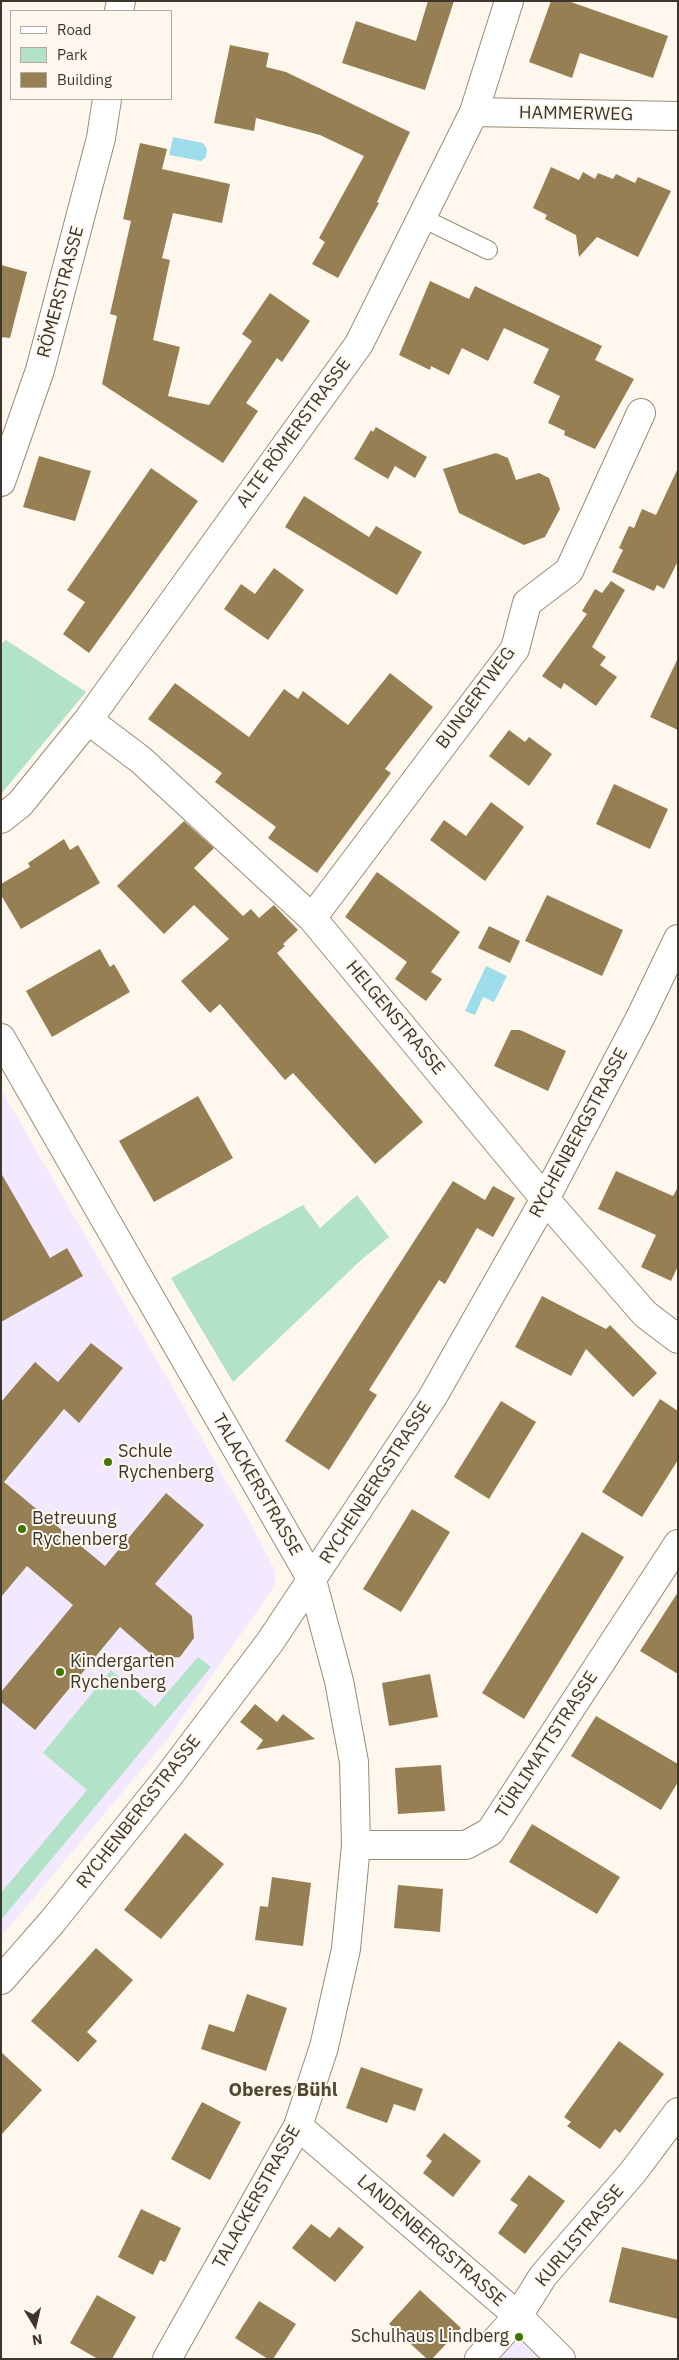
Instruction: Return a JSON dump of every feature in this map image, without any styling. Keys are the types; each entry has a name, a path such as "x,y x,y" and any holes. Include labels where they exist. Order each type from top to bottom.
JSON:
{"street":[{"name":"ALTE RÖMERSTRASSE","path":"1,819 20,804 88,720 359,344 474,112 509,1"},
{"name":"RÖMERSTRASSE","path":"1,482 40,370 102,138 107,100"},
{"name":"HAMMERWEG","path":"474,112 678,116"},
{"name":"BUNGERTWEG","path":"312,918 515,649 527,603 569,571 641,413"},
{"name":"HELGENSTRASSE","path":"88,720 142,760 312,918 544,1199 645,1314 678,1339"},
{"name":"RYCHENBERGSTRASSE","path":"1,1980 52,1922 168,1777 270,1642 432,1398 544,1199 640,1018 678,939"},
{"name":"TALACKERSTRASSE","path":"1,1038 312,1580 340,1681 352,1753 356,1846 346,1949 324,2047 298,2126 167,2359"},
{"name":"TÜRLIMATTSTRASSE","path":"356,1846 466,1844 490,1832 678,1544"},
{"name":"KURLISTRASSE","path":"479,2359 518,2316 543,2276 633,2172 678,2112"},
{"name":"LANDENBERGSTRASSE","path":"298,2126 518,2316 561,2359"}],"lane":[{"path":"422,218 488,250"}],"shaded area":[{"name":"Schule Rychenberg","path":"1,1089 251,1524 274,1568 276,1580 272,1590 168,1738 1,1937"},
{"name":"Schulhaus Lindberg","path":"518,2316 561,2359 479,2359"}],"green space":[{"path":"6,640 86,692 1,794 1,644"},
{"path":"357,1195 389,1237 360,1261 233,1382 171,1278 303,1205 320,1228"},
{"path":"198,1657 211,1667 1,1920 1,1893 87,1790 43,1753 111,1670 155,1707"}],"water":[{"path":"173,137 203,143 207,149 206,157 201,161 169,155"},
{"path":"486,966 507,976 494,1002 483,997 475,1015 465,1011"}],"building":[{"path":"428,1 454,1 425,90 342,63 356,21 416,41"},
{"path":"551,1 568,1 668,36 653,78 580,53 572,78 529,62"},
{"path":"230,45 269,53 266,67 286,72 410,132 377,202 379,203 338,278 312,264 325,242 319,238 364,156 320,135 256,118 254,131 214,123"},
{"path":"140,143 167,149 162,169 230,184 222,223 173,213 162,258 170,260 153,340 180,347 168,396 209,405 252,341 242,334 270,293 310,321 282,362 277,358 246,403 258,411 223,463 102,384 117,316 110,314 131,221 123,219"},
{"path":"551,167 579,180 583,172 595,179 598,173 613,179 616,174 635,183 638,177 671,191 638,257 597,237 579,257 576,235 545,219 547,215 533,208"},
{"path":"1,265 27,272 10,338 1,337"},
{"path":"430,281 469,299 475,286 602,346 595,360 634,379 595,449 564,435 565,431 548,423 560,396 533,383 549,349 504,328 488,361 462,348 449,375 431,366 430,370 399,355"},
{"path":"376,427 427,457 415,478 395,466 388,479 354,459 371,430 373,432"},
{"path":"496,453 508,458 516,480 539,473 549,478 560,509 545,537 524,545 459,513 443,469"},
{"path":"39,456 91,471 75,521 23,507"},
{"path":"151,468 198,501 89,653 63,634 85,602 67,590"},
{"path":"678,468 678,561 664,589 657,585 654,591 612,572 623,550 619,548 629,526 634,528 642,509 656,515"},
{"path":"304,496 369,537 376,526 422,552 397,595 285,527"},
{"path":"274,568 304,590 268,640 224,609 241,584 255,594"},
{"path":"611,581 625,590 592,647 606,657 600,665 617,677 596,706 564,683 561,689 542,676 587,614 582,611 595,589 602,593"},
{"path":"678,658 678,730 650,717"},
{"path":"390,673 433,707 385,769 391,773 317,873 268,838 276,827 215,782 222,773 148,719 175,683 249,737 284,689 298,699 303,691 348,725"},
{"path":"509,730 525,742 529,737 552,754 529,786 489,756"},
{"path":"614,784 668,809 650,849 596,824"},
{"path":"491,802 524,827 485,881 430,840 444,820 466,836"},
{"path":"184,821 214,848 194,868 243,916 251,909 259,918 274,905 298,930 283,944 285,946 277,953 423,1122 375,1164 293,1073 285,1080 220,1004 210,1013 181,981 229,939 194,905 164,934 117,886"},
{"path":"64,839 70,850 78,845 100,883 21,929 1,895 1,884 30,867 28,863"},
{"path":"377,872 460,932 431,972 442,979 426,1001 395,979 407,962 345,917"},
{"path":"547,895 623,930 602,976 525,941"},
{"path":"489,926 520,941 510,963 478,948"},
{"path":"100,949 110,967 114,964 130,992 52,1037 26,991"},
{"path":"511,1030 520,1030 566,1051 548,1091 494,1066"},
{"path":"198,1096 233,1158 154,1202 119,1141"},
{"path":"616,1171 673,1196 678,1187 678,1266 671,1281 641,1267 656,1235 598,1209"},
{"path":"1,1173 50,1258 67,1248 83,1276 1,1322"},
{"path":"453,1181 485,1200 493,1186 515,1198 493,1237 477,1228 445,1284 439,1280 369,1390 377,1395 329,1470 285,1441"},
{"path":"542,1296 606,1329 610,1325 657,1373 633,1397 586,1349 571,1376 515,1347"},
{"path":"91,1343 123,1368 79,1423 64,1409 4,1482 105,1566 166,1493 204,1525 155,1584 192,1616 194,1638 180,1657 157,1659 120,1627 35,1730 1,1702 1,1692 73,1605 27,1566 1,1597 1,1402 35,1362 58,1382"},
{"path":"660,1399 678,1411 678,1460 642,1517 602,1492"},
{"path":"501,1401 536,1422 489,1499 454,1477"},
{"path":"412,1509 450,1532 401,1612 363,1589"},
{"path":"582,1532 624,1557 524,1719 482,1693"},
{"path":"678,1592 678,1674 640,1651"},
{"path":"430,1674 438,1717 389,1726 382,1683"},
{"path":"255,1704 277,1722 283,1714 315,1739 256,1750 263,1740 240,1722"},
{"path":"596,1716 678,1764 678,1782 661,1810 571,1756"},
{"path":"441,1765 445,1811 398,1814 395,1768"},
{"path":"532,1824 620,1877 597,1914 509,1862"},
{"path":"185,1833 224,1864 161,1939 124,1910"},
{"path":"272,1877 311,1883 303,1946 255,1940 260,1906 268,1907"},
{"path":"398,1885 443,1889 440,1932 394,1928"},
{"path":"96,1948 133,1980 87,2032 97,2041 78,2062 31,2021"},
{"path":"247,1994 287,2008 266,2071 201,2049 209,2024 234,2032"},
{"path":"619,2041 664,2074 620,2133 615,2129 600,2149 567,2126 571,2122 564,2117"},
{"path":"1,2052 42,2090 1,2135"},
{"path":"361,2067 423,2089 415,2111 394,2104 387,2123 346,2108"},
{"path":"202,2102 241,2122 210,2180 171,2159"},
{"path":"444,2133 481,2161 453,2197 423,2173 432,2161 426,2156"},
{"path":"529,2175 565,2201 525,2254 498,2233 518,2205 510,2200"},
{"path":"141,2209 181,2228 165,2262 160,2260 153,2275 118,2257"},
{"path":"311,2224 330,2238 339,2227 364,2247 335,2282 292,2248"},
{"path":"622,2247 678,2260 678,2319 609,2302"},
{"path":"420,2290 461,2328 432,2359 427,2359 389,2324"},
{"path":"97,2295 136,2317 112,2359 98,2359 70,2343"},
{"path":"259,2301 296,2324 273,2359 268,2359 235,2338"}],"place":[{"name":"Schule Rychenberg","path":"108,1462"},
{"name":"Betreuung Rychenberg","path":"22,1529"},
{"name":"Kindergarten Rychenberg","path":"60,1672"},
{"name":"Schulhaus Lindberg","path":"519,2337"}],"district":[{"name":"Oberes Bühl","path":"283,2091"}]}
